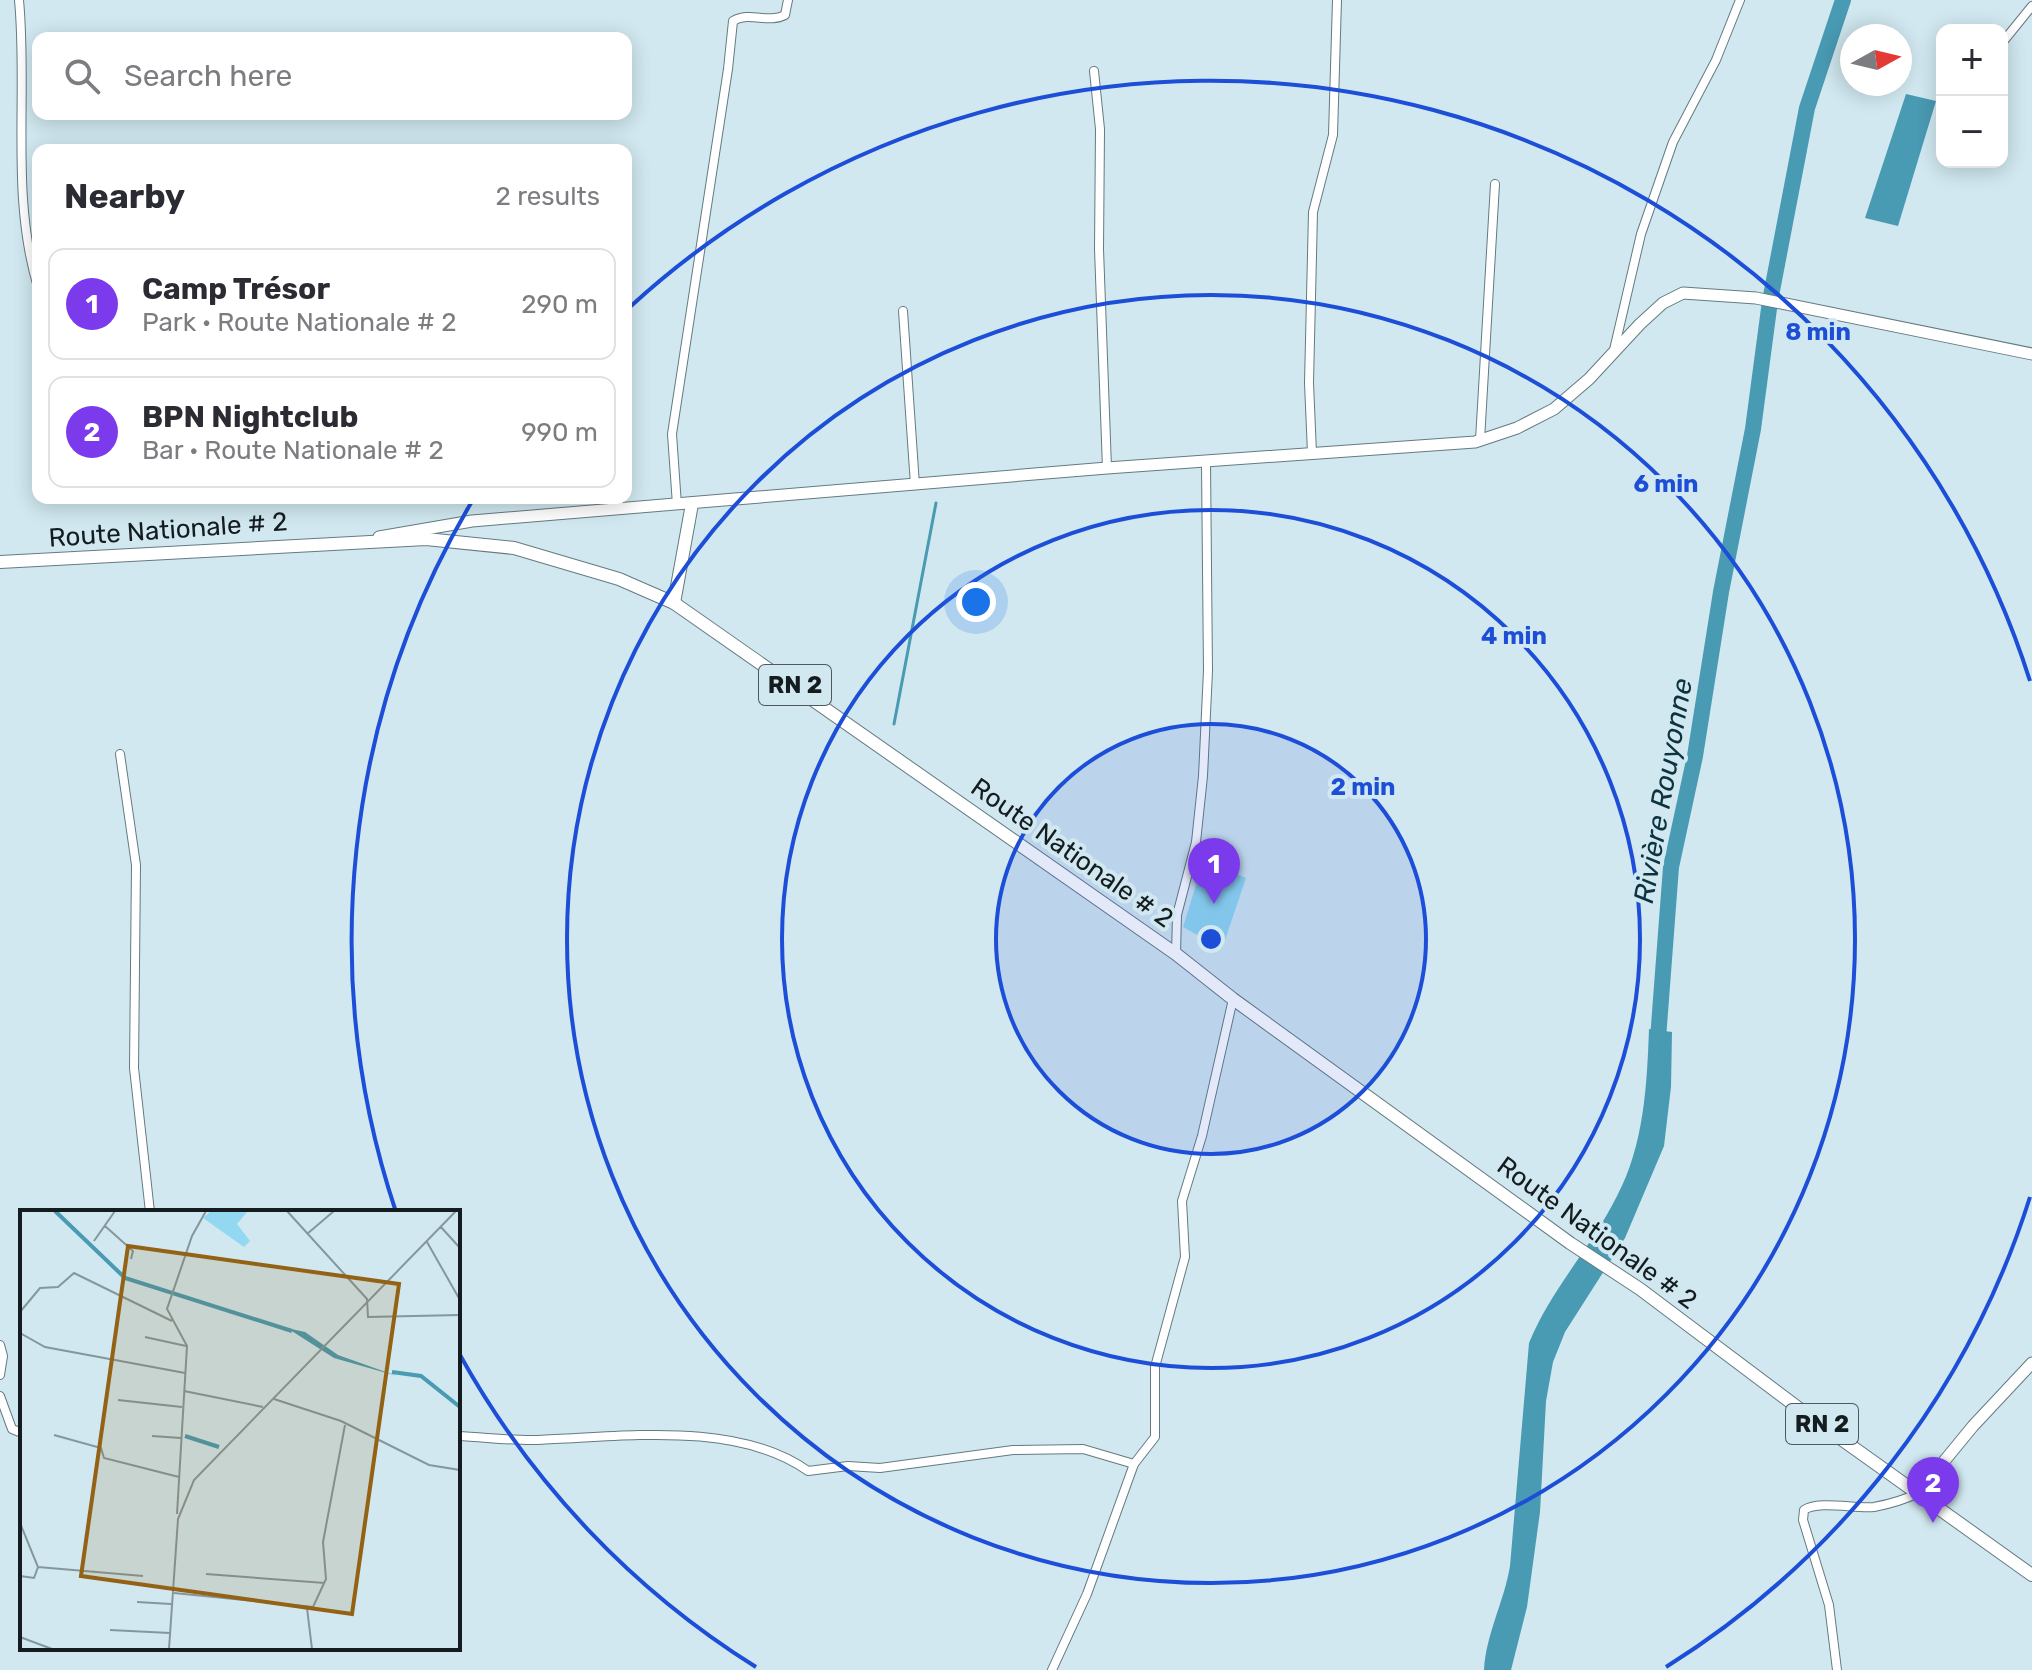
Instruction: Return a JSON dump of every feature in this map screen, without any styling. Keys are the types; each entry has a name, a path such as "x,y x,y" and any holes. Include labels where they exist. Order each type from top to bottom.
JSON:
{"main road":[{"path":"363,540 472,521 1480,440 1517,428 1554,409 1589,379 1663,303 1683,293 1756,298 2032,354"},
{"path":"674,603 692,504"},
{"name":"Route Nationale # 2","path":"0,562 426,539 514,548 619,579 674,603 1176,954 1233,999 1612,1273 1640,1289 2032,1575"},
{"path":"1918,1493 1973,1426 2032,1363"}],"street":[{"path":"19,0 23,48 24,188 32,245"},
{"path":"677,505 672,434 728,69 729,36 733,21 750,15 780,18 785,15 788,0"},
{"path":"1312,453 1309,383 1313,212 1333,135 1337,0"},
{"path":"1614,350 1641,234 1673,142 1716,60 1740,0"},
{"path":"2008,36 2032,6"},
{"path":"1094,71 1100,129 1099,236 1107,468"},
{"path":"1480,440 1495,184"},
{"path":"903,311 915,485"},
{"path":"1176,954 1177,915 1196,842 1203,776 1208,671 1206,463"},
{"path":"120,754 136,865 134,1068 150,1210"},
{"path":"1052,1670 1087,1594 1134,1464 1155,1437 1155,1367 1185,1257 1182,1201 1202,1136 1233,999"},
{"path":"0,1345 3,1356 0,1375"},
{"path":"0,1396 12,1429 20,1432"},
{"path":"460,1436 536,1440 612,1433 683,1435 785,1455 808,1471 848,1466 880,1468 1013,1450 1083,1449 1134,1464"},
{"path":"1837,1670 1829,1605 1803,1520 1804,1510 1815,1504 1873,1507 1901,1501 1918,1493"}],"shaded area":[{"path":"1905,96 1936,101 1898,226 1865,218"},
{"path":"1204,859 1246,878 1222,949 1183,927"},
{"path":"1649,1029 1672,1032 1671,1087 1664,1146 1625,1238 1565,1332 1553,1362 1546,1401 1540,1512 1527,1607 1511,1670 1484,1670 1488,1644 1510,1566 1529,1343 1548,1305 1607,1215 1626,1176 1642,1114"}],"waterway":[{"name":"Rivière Rouyonne","path":"1657,1052 1671,867 1695,756 1721,592 1753,429 1770,301 1807,108 1843,0"},
{"path":"894,724 936,503"}],"place":[{"name":"Camp Trésor","path":"1214,904"},
{"name":"BPN Nightclub","path":"1933,1523"}]}
